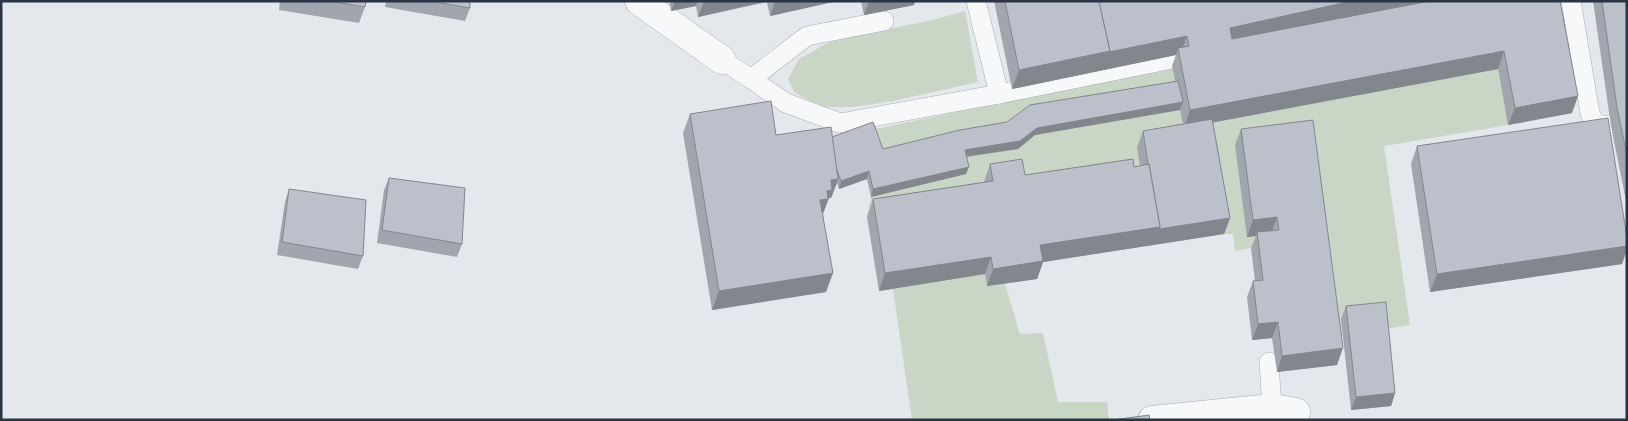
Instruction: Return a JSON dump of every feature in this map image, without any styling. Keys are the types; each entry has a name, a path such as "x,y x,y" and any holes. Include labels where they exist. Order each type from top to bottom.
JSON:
{"street":[{"path":"639,1 722,60"},
{"path":"1152,420 1284,410"}],"lane":[{"path":"1570,1 1590,114 1596,124 1611,126"},
{"path":"976,2 999,94"},
{"path":"751,79 808,36 884,21"},
{"path":"722,60 786,103 840,124 999,94 1182,56"},
{"path":"1268,362 1284,410"}],"green space":[{"path":"965,11 978,82 893,101 854,107 821,107 794,92 788,79 799,59 833,40 933,20"},
{"path":"1172,66 1176,88 1005,130 880,156 871,130"},
{"path":"1498,69 1508,125 1384,146 1410,325 1333,337 1319,228 1247,236 1271,234 1251,248 1235,251 1233,234 1224,234 1206,136 1143,182 986,198 867,217 871,197 966,174 962,157 1018,149 1035,135 1180,110 1184,128"},
{"path":"985,274 987,286 1005,284 1020,334 1043,333 1058,402 1107,402 1109,420 912,420 893,289"}],"building":[{"path":"329,1 366,1 365,7"},
{"path":"429,1 470,1 470,8"},
{"path":"1005,1 1099,1 1110,51 1019,70"},
{"path":"1099,1 1352,1 1230,28 1232,39 1430,1 1560,1 1578,96 1515,108 1504,51 1190,110 1178,48 1189,46 1187,36 1109,52"},
{"path":"1602,1 1627,1 1627,155 1617,108"},
{"path":"1178,81 1183,102 1037,128 1020,141 965,150 969,167 873,189 869,171 841,181 836,167 832,137 873,122 883,149 960,130 1007,122 1030,105"},
{"path":"771,101 776,135 831,127 838,179 831,180 832,190 827,191 828,199 820,200 833,273 719,291 690,114"},
{"path":"1608,118 1627,246 1437,274 1417,146"},
{"path":"1212,119 1230,218 1159,229 1143,131"},
{"path":"1313,120 1343,348 1282,356 1278,322 1258,324 1253,281 1263,280 1257,232 1279,230 1277,217 1253,220 1241,129"},
{"path":"1022,159 1025,175 1133,159 1134,167 1149,164 1160,227 1040,245 1043,261 993,269 991,257 885,273 873,199 993,181 990,164"},
{"path":"389,178 465,188 462,244 382,230"},
{"path":"289,189 366,200 363,256 282,242"},
{"path":"1386,302 1395,393 1356,397 1346,306"},
{"path":"1149,415 1150,420 1113,420"}]}
